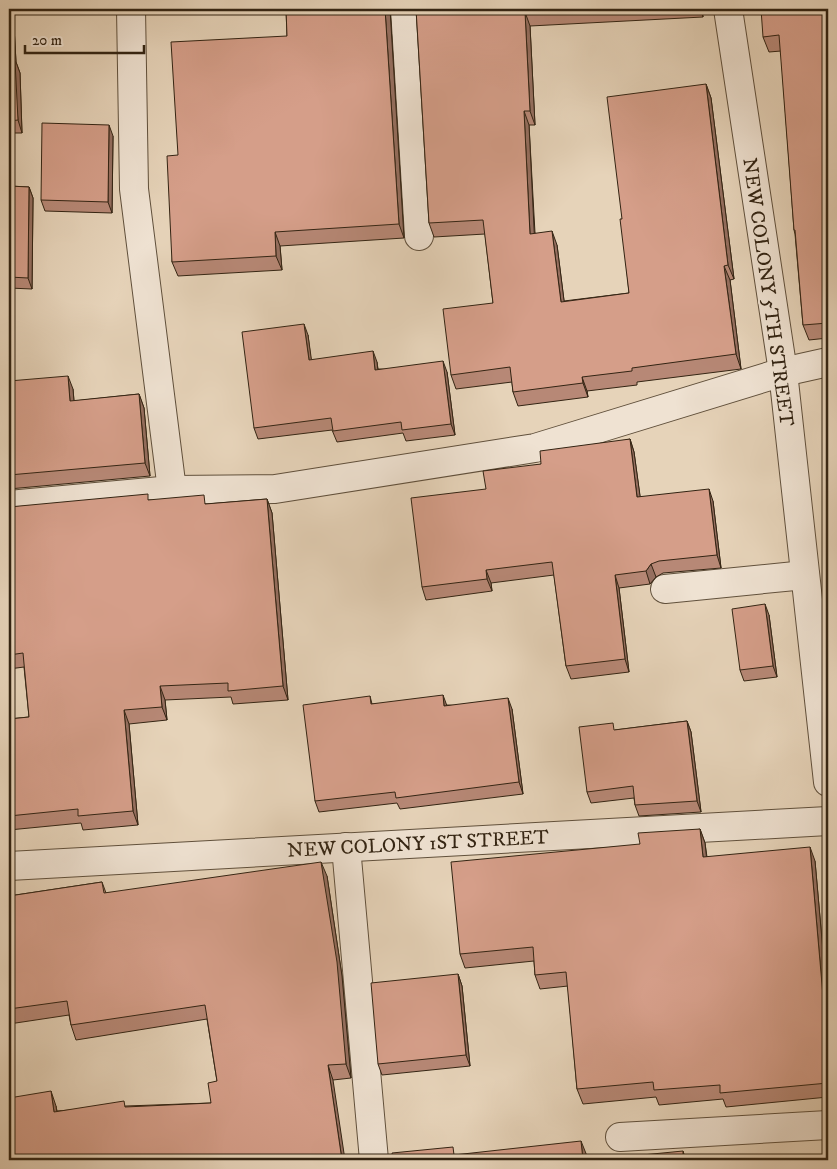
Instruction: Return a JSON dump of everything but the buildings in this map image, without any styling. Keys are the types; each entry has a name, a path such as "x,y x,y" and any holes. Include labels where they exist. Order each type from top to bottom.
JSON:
{"street":[{"path":"131,9 134,189 172,490"},
{"path":"405,9 419,236"},
{"name":"NEW COLONY 5TH STREET","path":"728,9 783,372 828,782"},
{"path":"9,506 172,490 275,488 535,448 783,372 828,362"},
{"path":"665,590 805,575"},
{"name":"NEW COLONY 1ST STREET","path":"9,866 828,821"},
{"path":"346,847 374,1160"},
{"path":"620,1137 828,1125"}]}
